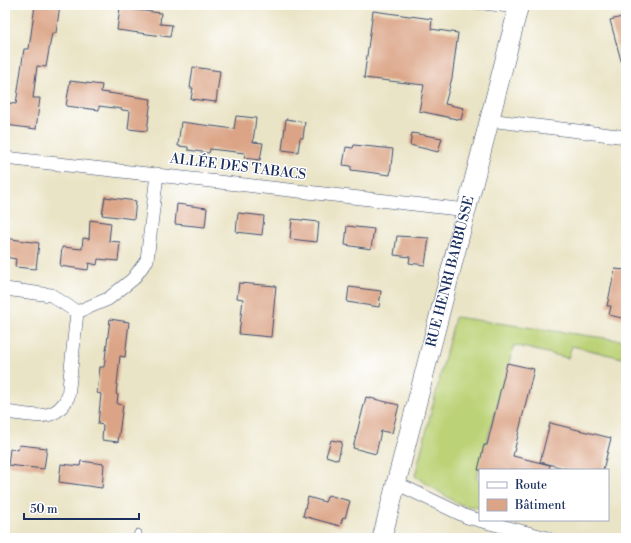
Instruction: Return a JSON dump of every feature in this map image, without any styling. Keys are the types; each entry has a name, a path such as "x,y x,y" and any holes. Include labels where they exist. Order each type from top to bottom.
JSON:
{"main road":[{"name":"RUE HENRI BARBUSSE","path":"382,538 467,210 488,120 518,8"}],"street":[{"path":"488,120 626,136"},
{"name":"ALLÉE DES TABACS","path":"5,158 467,210"},
{"path":"77,312 108,299 133,279 147,260 157,174"},
{"path":"5,289 51,295 77,312"},
{"path":"5,412 46,416 62,408 68,397 77,312"},
{"path":"396,483 467,517 479,520"},
{"path":"482,521 547,538"}],"lane":[{"path":"475,5 518,8"}],"green space":[{"path":"455,317 626,341 626,359 572,346 568,358 514,345 476,479 479,480 479,508 458,504 415,476"}],"building":[{"path":"35,5 60,5 56,33 52,33 46,67 37,66 33,98 40,98 36,129 6,125 9,103 16,104 24,49 29,49"},
{"path":"120,8 161,13 160,24 172,25 170,37 117,30"},
{"path":"373,11 432,19 431,29 458,33 452,78 445,104 464,108 461,120 419,111 424,85 364,78"},
{"path":"626,16 626,64 622,64 610,20"},
{"path":"193,67 220,71 216,102 191,99 193,88 190,88"},
{"path":"70,81 102,85 101,92 151,99 147,131 128,129 130,111 99,106 99,110 66,106"},
{"path":"236,116 256,118 253,142 263,143 260,160 244,158 245,153 210,149 209,153 188,150 188,147 178,146 181,122 234,129"},
{"path":"286,119 305,122 303,138 300,138 298,152 282,150"},
{"path":"412,133 442,138 438,152 410,145"},
{"path":"354,145 393,149 390,175 351,170 351,166 343,165 346,147 353,148"},
{"path":"105,197 136,201 134,219 102,215"},
{"path":"177,204 207,208 205,227 175,224"},
{"path":"238,213 264,216 262,235 236,232"},
{"path":"292,219 319,222 317,242 290,239"},
{"path":"90,220 111,223 109,241 120,242 118,261 98,259 97,265 89,263 88,270 60,266 62,247 82,249 83,238 89,239"},
{"path":"347,226 374,229 371,249 345,245"},
{"path":"397,236 429,238 425,265 409,263 410,257 394,255"},
{"path":"5,238 39,243 36,269 15,267 16,259 5,257"},
{"path":"615,269 626,270 626,319 609,315 611,306 607,306"},
{"path":"239,283 276,286 271,337 239,334 243,299 237,298"},
{"path":"349,287 381,291 379,307 347,302"},
{"path":"110,319 129,322 125,357 120,356 116,394 118,395 117,404 123,405 118,442 102,440 103,425 98,424 101,394 97,393 100,367 104,367"},
{"path":"507,363 534,369 513,456 550,465 549,469 478,470 484,445 487,445"},
{"path":"366,397 399,405 392,433 381,431 376,454 353,448"},
{"path":"550,423 611,438 603,469 567,469 540,462"},
{"path":"331,440 342,442 338,460 326,456"},
{"path":"19,445 47,448 44,469 8,465 10,449 18,450"},
{"path":"81,461 104,464 102,488 59,482 61,464 80,466"},
{"path":"328,495 350,501 345,518 343,517 340,526 303,516 308,497 325,502"}]}
